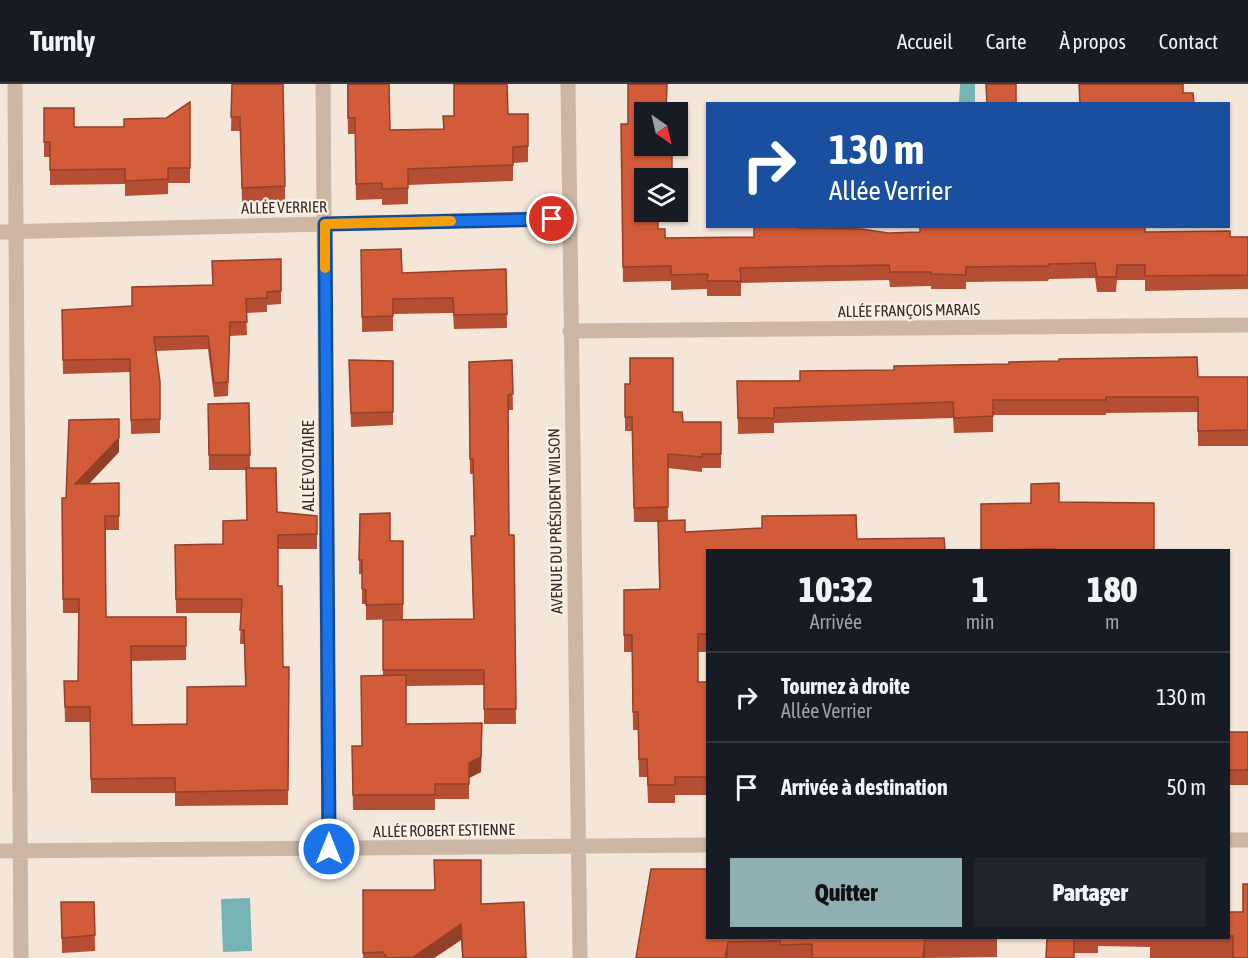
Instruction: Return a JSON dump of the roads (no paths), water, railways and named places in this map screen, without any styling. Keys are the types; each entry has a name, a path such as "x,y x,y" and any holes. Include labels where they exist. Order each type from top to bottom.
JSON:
{"street":[{"path":"15,84 21,958"},
{"name":"ALLÉE VOLTAIRE","path":"323,84 329,849"},
{"name":"AVENUE DU PRÉSIDENT WILSON","path":"568,84 580,958"},
{"name":"ALLÉE VERRIER","path":"0,232 569,218"},
{"name":"ALLÉE FRANÇOIS MARAIS","path":"570,331 1248,325"},
{"path":"1230,840 1248,840"},
{"name":"ALLÉE ROBERT ESTIENNE","path":"0,851 706,845"}],"water":[{"path":"960,84 975,84 975,102 959,102"},
{"path":"250,898 252,951 223,952 221,899"}]}
